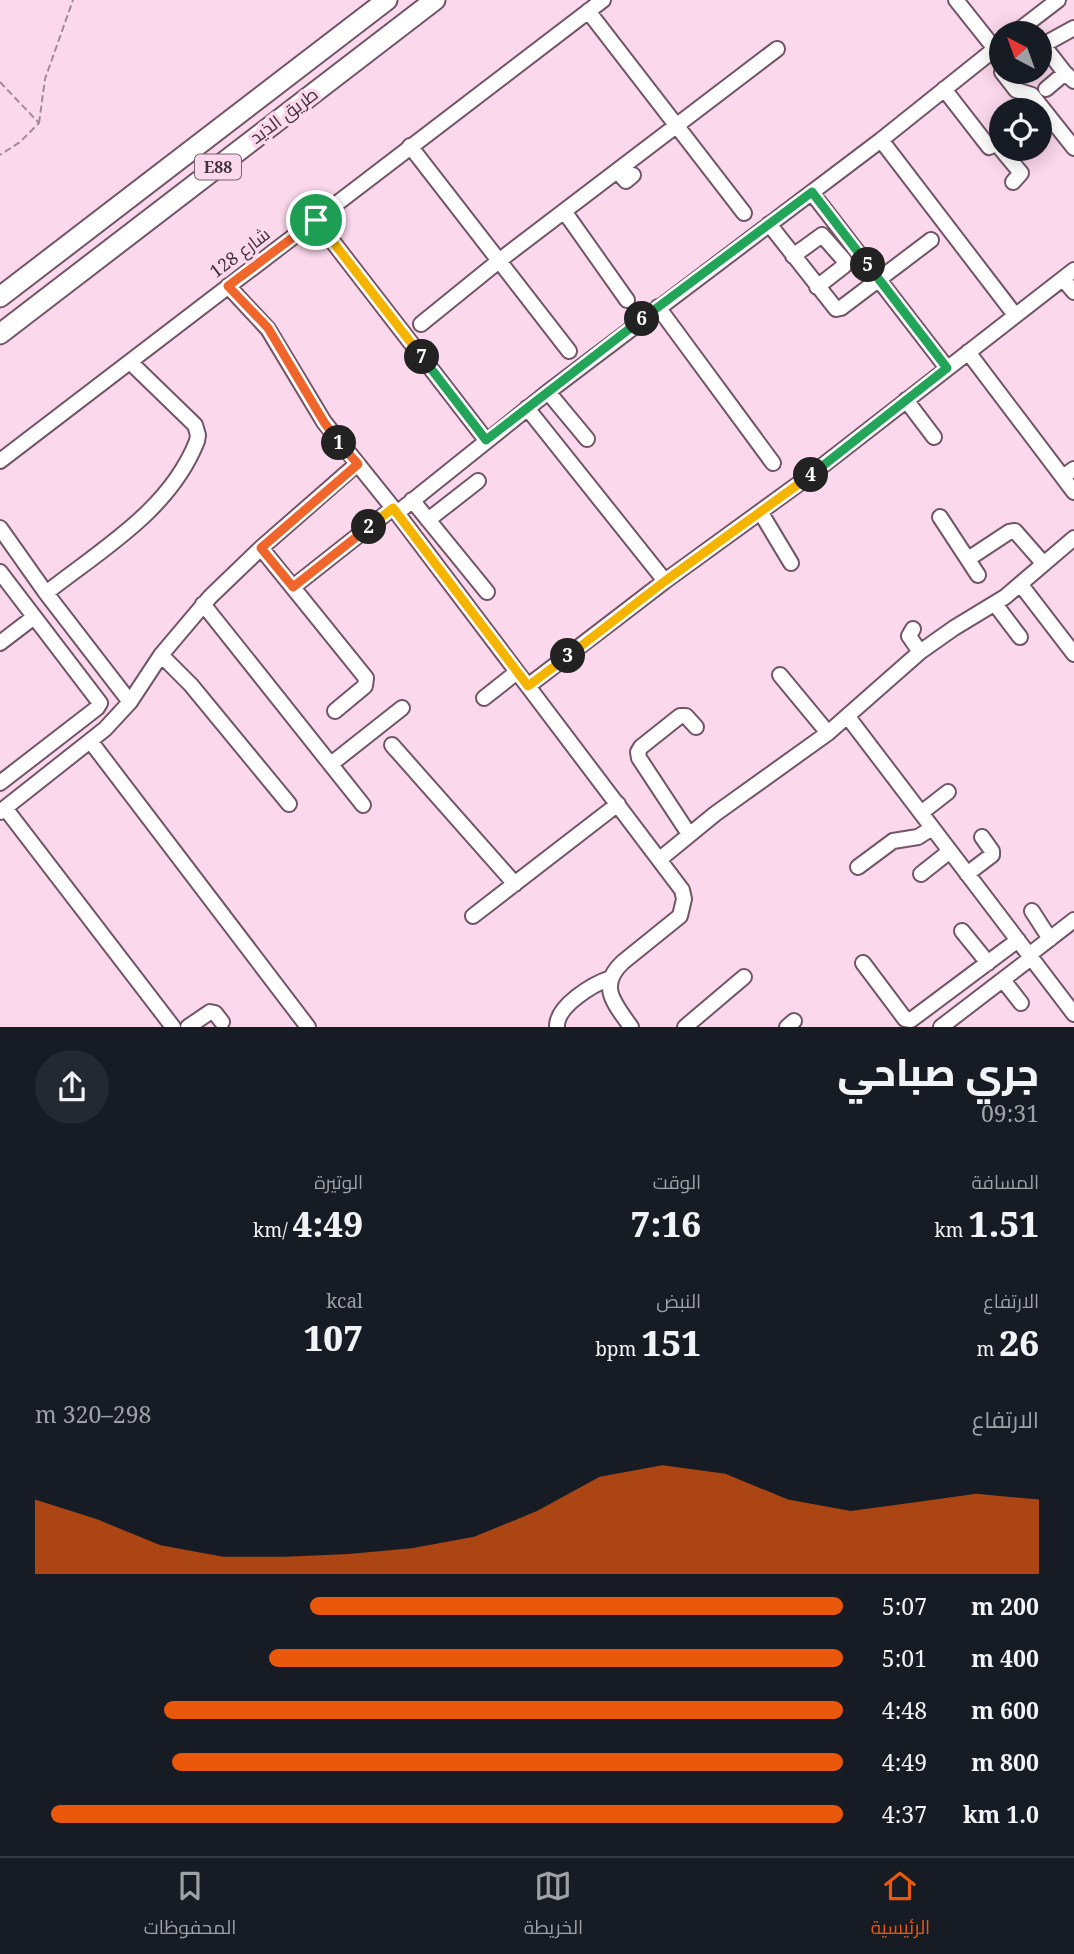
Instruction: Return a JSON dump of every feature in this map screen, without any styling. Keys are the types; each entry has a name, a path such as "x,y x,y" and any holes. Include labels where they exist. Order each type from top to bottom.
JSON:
{"highway":[{"name":"طريق الذيد","path":"0,297 387,0"},
{"name":"طريق الذيد","path":"0,334 435,0"}],"street":[{"name":"شارع 128","path":"0,461 603,0"},
{"path":"956,0 989,41"},
{"path":"1042,21 1058,0"},
{"path":"588,11 744,213"},
{"path":"1052,32 1074,28"},
{"path":"421,324 500,260 777,49"},
{"path":"293,587 412,500 548,391 881,140 989,54"},
{"path":"1046,89 1069,77 1052,58"},
{"path":"1011,84 1016,90 1032,95 1074,148"},
{"path":"944,89 989,146"},
{"path":"881,140 1015,315"},
{"path":"410,146 569,351"},
{"path":"1011,161 1021,173 1013,182"},
{"path":"617,171 625,180 634,175"},
{"path":"812,192 947,368"},
{"path":"564,211 627,300"},
{"path":"316,220 486,440"},
{"path":"769,224 834,308 839,309 931,240"},
{"path":"793,256 822,235 844,260 844,266 817,287"},
{"path":"528,686 665,581 761,513 1068,274 1074,292"},
{"path":"228,286 268,328 324,422 395,510 682,890 684,908 674,923 623,962 615,969 611,978 609,989 612,999 631,1027"},
{"path":"658,307 773,463"},
{"path":"968,352 1068,473 1074,492"},
{"path":"46,593 159,504 182,475 197,441 195,425 130,362"},
{"path":"548,391 587,439"},
{"path":"906,400 934,437"},
{"path":"527,408 665,581"},
{"path":"173,1027 2,810 91,742 130,702 161,654 203,604 261,548 358,464"},
{"path":"428,520 478,481"},
{"path":"412,500 488,592"},
{"path":"761,513 791,563"},
{"path":"940,517 978,575"},
{"path":"0,528 130,702"},
{"path":"968,559 1015,531 1043,563"},
{"path":"660,859 689,834 828,733 920,652 1021,585 1074,538"},
{"path":"261,548 366,678 365,686 335,711"},
{"path":"0,572 100,703 0,783"},
{"path":"1021,585 1074,654"},
{"path":"203,604 363,805"},
{"path":"995,604 1020,637"},
{"path":"0,643 34,617"},
{"path":"913,629 908,635 920,652"},
{"path":"161,654 191,685 289,804"},
{"path":"484,698 517,672"},
{"path":"780,675 828,733"},
{"path":"331,764 401,708"},
{"path":"689,834 639,758 638,752 680,716 686,716 696,727"},
{"path":"848,717 1074,1014"},
{"path":"91,742 301,1024"},
{"path":"392,745 515,884"},
{"path":"921,813 948,792"},
{"path":"473,916 618,804"},
{"path":"858,867 893,841 918,837 932,828"},
{"path":"967,874 992,855 992,850 982,837"},
{"path":"921,874 950,851"},
{"path":"1032,911 1050,939"},
{"path":"941,1027 1003,980 1074,920"},
{"path":"962,931 988,963"},
{"path":"863,963 909,1021 1018,940"},
{"path":"556,1027 558,1018 571,1002 590,987 611,978"},
{"path":"685,1027 744,978"},
{"path":"1003,980 1021,1003"},
{"path":"188,1027 210,1012 215,1013 222,1022"}],"path":[{"path":"0,155 20,142 39,123 45,79 73,0"},
{"path":"0,82 39,123"}],"route":[{"path":"812,192 947,368 761,513 665,581 528,686 393,508 293,587 261,548 358,464 324,422 268,328 228,286 316,220 486,440 812,192"}]}
